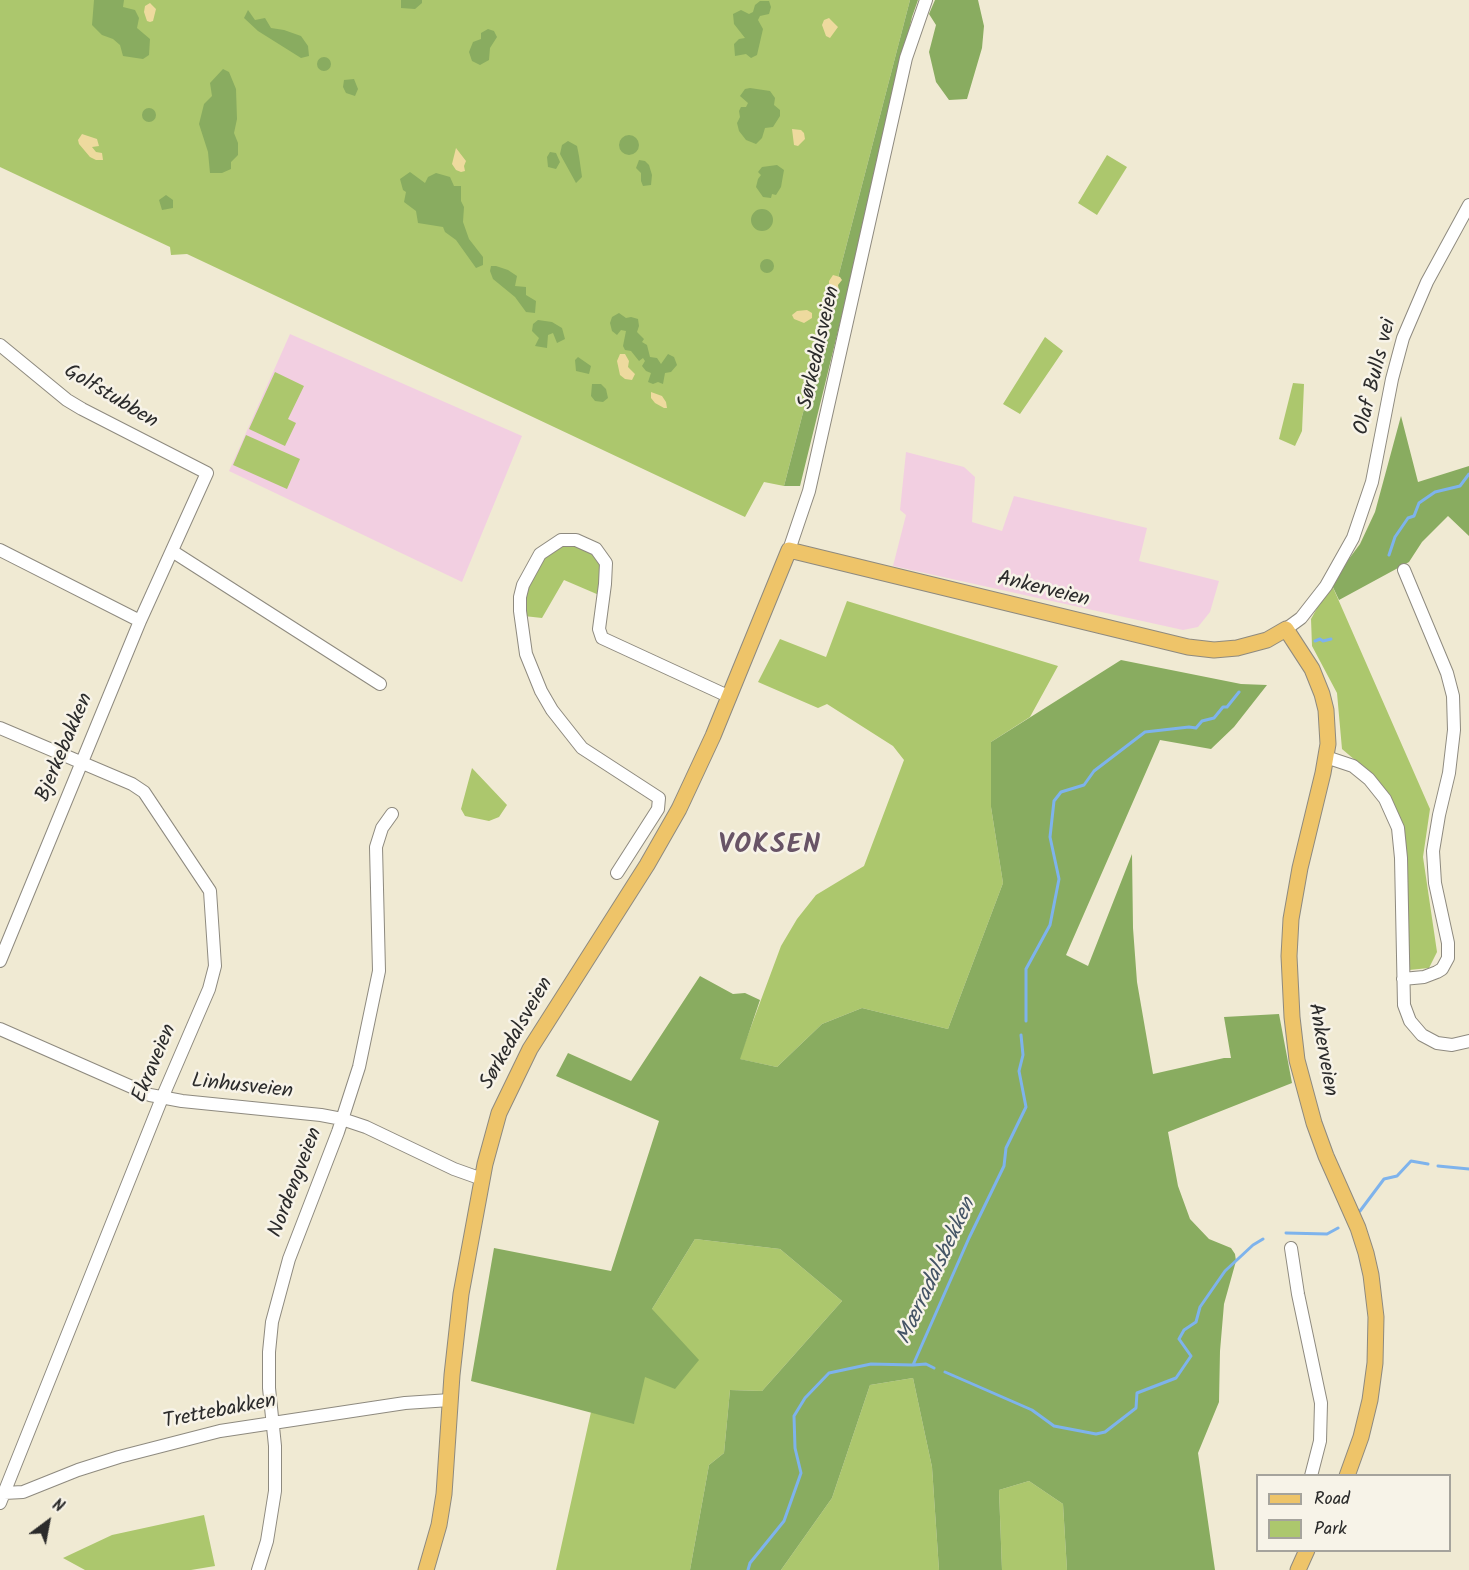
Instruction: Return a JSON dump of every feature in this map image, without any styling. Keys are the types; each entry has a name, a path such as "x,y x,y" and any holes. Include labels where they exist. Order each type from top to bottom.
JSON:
{"main road":[{"name":"Ankerveien","path":"789,550 1188,647 1214,650 1237,648 1267,639 1286,629 1312,669 1322,694 1327,722 1326,757 1294,898 1290,935 1290,977 1294,1039 1308,1106 1326,1156 1362,1239 1375,1302 1376,1333 1372,1388 1365,1424 1348,1474"},
{"name":"Sørkedalsveien","path":"426,1570 439,1525 444,1494 450,1400 460,1304 482,1179 494,1126 520,1067 673,820 701,765 789,550"},
{"path":"1298,1570 1307,1552"}],"street":[{"name":"Sørkedalsveien","path":"789,550 812,480 906,58 926,0"},
{"name":"Olaf Bulls vei","path":"1340,564 1368,499 1403,338 1427,282 1469,205"},
{"name":"Golfstubben","path":"0,345 67,400 207,473"},
{"name":"Bjerkebakken","path":"0,961 140,621 207,473"},
{"path":"617,873 658,809 659,798 604,765 582,748 552,710 541,691 526,654 520,611 523,585 540,554 561,540 576,540 596,549 606,563 599,630 602,638 730,697"},
{"path":"0,550 140,621"},
{"path":"172,551 380,684"},
{"name":"Ankerveien","path":"1286,629 1301,618 1314,603 1340,564"},
{"path":"1402,979 1424,977 1437,972 1442,969 1448,958 1448,943 1435,883 1433,851 1449,773 1454,730 1452,696 1447,673 1404,570"},
{"name":"Ekraveien","path":"0,728 132,784 144,792 211,893 215,950 214,973 200,1012 162,1098 2,1498"},
{"path":"1326,757 1353,766 1369,779 1385,800 1395,819 1400,845 1402,979 1406,1013 1422,1035 1444,1045 1458,1045 1469,1041"},
{"name":"Nordengveien","path":"258,1570 267,1541 275,1491 275,1453 268,1388 269,1352 275,1306 289,1259 342,1119 358,1067 379,971 376,847 382,828 392,814"},
{"name":"Linhusveien","path":"1,1033 162,1098 342,1119 366,1127 454,1169 482,1179"},
{"path":"1291,1248 1321,1403 1320,1441 1312,1474"},
{"name":"Trettebakken","path":"2,1498 78,1470 174,1441 272,1422 405,1403 450,1400"}],"shaded area":[{"path":"290,334 522,436 462,582 229,471"},
{"path":"906,452 964,467 975,477 972,522 1002,531 1014,496 1147,528 1139,561 1219,581 1210,612 1198,627 1183,630 893,566 906,515 900,510"}],"green space":[{"path":"0,0 910,0 784,486 764,482 745,517 187,254 171,255 170,247 0,167"},
{"path":"94,0 124,0 123,7 135,10 139,18 137,28 150,39 149,55 143,59 123,56 120,45 113,39 102,35 92,25"},
{"path":"401,0 422,0 422,3 415,9 401,8"},
{"path":"910,0 918,0 912,17 877,172 800,486 784,486"},
{"path":"935,0 978,0 984,26 982,48 967,99 949,100 936,82 929,52 936,25 929,14"},
{"path":"760,1 769,1 771,7 769,14 760,16 758,20 763,29 757,55 751,58 746,54 735,56 734,44 739,39 745,38 734,24 733,14 741,10 749,14"},
{"path":"248,10 255,20 265,18 271,28 301,36 308,46 309,56 301,58 258,31 244,18"},
{"path":"488,29 494,31 497,37 490,48 489,60 480,65 472,61 469,52 473,42 481,39 481,33"},
{"path":"321,57 327,57 331,64 327,71 321,71 317,67 317,61"},
{"path":"223,69 229,72 236,89 237,119 234,133 238,143 238,155 231,162 231,169 222,173 210,173 208,152 199,124 204,104 212,96 210,83"},
{"path":"354,79 358,89 355,96 346,93 343,87 344,80"},
{"path":"745,89 770,91 775,98 774,105 780,110 780,116 773,127 765,128 762,138 756,144 746,140 739,131 737,123 741,107 746,107 748,103 740,96"},
{"path":"149,108 154,110 156,115 154,120 149,122 144,120 142,115 144,110"},
{"path":"629,135 636,138 639,145 636,152 629,155 622,152 619,145 622,138"},
{"path":"568,141 577,146 579,156 582,177 576,183 560,154 562,145"},
{"path":"550,152 556,153 560,162 556,169 548,167 547,157"},
{"path":"1107,155 1127,167 1097,215 1078,203"},
{"path":"639,160 649,165 652,175 651,185 643,186 641,173 636,168"},
{"path":"777,165 784,170 781,187 776,195 772,194 771,198 763,197 756,187 761,175 758,172 762,167"},
{"path":"410,172 425,183 428,177 436,173 450,177 454,186 461,186 461,201 464,207 463,222 469,239 483,257 483,265 476,268 456,240 445,232 443,227 418,223 416,211 404,202 406,192 403,190 400,179"},
{"path":"166,195 173,200 173,208 162,210 159,200"},
{"path":"762,209 770,212 773,220 770,228 762,231 754,228 751,220 754,212"},
{"path":"764,259 770,259 774,266 770,273 764,273 760,269 760,263"},
{"path":"491,266 508,270 517,276 515,286 526,287 526,295 536,301 535,313 526,312 515,297 493,279"},
{"path":"619,313 626,318 638,319 637,332 644,339 642,342 647,345 650,357 657,358 661,364 668,354 674,357 677,365 671,372 665,373 663,384 648,382 651,373 642,366 645,361 643,358 639,361 631,351 625,350 623,346 626,331 621,330 617,335 612,331 610,323 612,317"},
{"path":"538,320 552,322 562,328 565,339 557,343 553,333 548,335 547,348 535,346 539,338 532,331 533,324"},
{"path":"1045,337 1063,351 1020,414 1003,404"},
{"path":"578,357 591,366 589,374 576,371 575,360"},
{"path":"275,372 304,386 288,419 296,423 285,446 249,429"},
{"path":"1293,383 1304,384 1302,431 1295,446 1279,439"},
{"path":"592,384 601,384 606,389 608,398 603,402 595,401 591,396"},
{"path":"1401,416 1418,482 1469,466 1469,536 1448,516 1422,542 1409,562 1339,600 1331,583 1360,544 1375,512"},
{"path":"246,435 300,459 287,489 233,465"},
{"path":"560,544 575,544 593,552 601,565 599,595 564,580 542,618 524,616 528,584 547,553"},
{"path":"1331,583 1430,809 1423,857 1437,952 1429,968 1409,970 1394,806 1375,777 1342,749 1337,693 1312,646 1311,619"},
{"path":"847,601 1058,666 1030,717 991,742 991,807 1003,883 948,1029 862,1008 822,1024 777,1067 739,1059 781,946 797,919 816,895 864,866 904,760 893,746 827,704 818,708 758,682 780,639 826,657"},
{"path":"1121,660 1241,684 1267,685 1234,727 1211,749 1160,740 1066,955 1088,966 1132,854 1133,928 1137,982 1153,1074 1231,1058 1224,1017 1279,1014 1292,1083 1168,1132 1178,1186 1190,1219 1209,1239 1231,1248 1236,1261 1224,1304 1219,1402 1198,1453 1215,1570 1067,1570 1063,1504 1029,1481 999,1490 1002,1570 939,1570 932,1467 913,1378 870,1385 832,1498 781,1570 690,1570 709,1465 724,1453 730,1390 762,1391 842,1301 780,1249 695,1239 652,1309 699,1360 675,1389 645,1377 634,1424 471,1381 494,1248 611,1271 659,1121 556,1076 568,1053 631,1081 700,976 733,994 745,993 760,1000 740,1059 777,1067 822,1024 862,1008 948,1029 1003,883 991,807 991,742"},
{"path":"472,768 507,805 499,817 489,821 465,816 461,809"},
{"path":"695,1239 780,1249 842,1301 762,1391 730,1390 724,1453 709,1465 690,1570 556,1570 591,1412 634,1423 652,1309"},
{"path":"913,1378 932,1467 939,1570 781,1570 832,1498 870,1385"},
{"path":"1029,1481 1063,1504 1067,1570 1002,1570 999,1490"},
{"path":"204,1515 215,1566 191,1570 85,1570 63,1558 112,1535"}],"sand":[{"path":"150,3 156,9 153,21 150,22 147,21 144,12 145,6"},
{"path":"829,18 838,27 830,38 826,36 822,25 824,20"},
{"path":"792,129 801,130 804,133 805,139 798,146 794,145"},
{"path":"82,134 97,139 99,146 92,147 96,152 102,153 103,160 90,157 79,144 78,140"},
{"path":"456,148 466,161 465,171 456,170 452,164"},
{"path":"833,275 842,280 838,285 839,291 831,295 829,281"},
{"path":"807,310 812,313 812,318 804,323 794,319 792,315 797,311"},
{"path":"620,354 625,354 629,361 628,367 635,374 632,380 620,375 617,361"},
{"path":"651,392 662,396 667,408 655,403 651,398"}],"waterway":[{"name":"Mærradalsbekken","path":"1389,555 1395,537 1408,518 1414,516 1419,503 1435,492 1460,486 1469,474"},
{"name":"Mærradalsbekken","path":"1315,641 1331,639"},
{"name":"Mærradalsbekken","path":"1026,1021 1026,969 1050,925 1059,879 1050,837 1054,801 1061,792 1084,785 1094,771 1145,732 1196,728 1202,721 1214,718 1239,692"},
{"name":"Mærradalsbekken","path":"748,1570 750,1563 784,1521 801,1473 795,1448 794,1416 805,1398 829,1373 871,1364 913,1365 969,1238 1004,1166 1006,1148 1026,1107 1019,1071 1023,1055 1021,1035"},
{"path":"1360,1211 1384,1179 1397,1176 1411,1161 1428,1164"},
{"path":"1438,1166 1469,1169"},
{"path":"1286,1233 1327,1234 1338,1228"},
{"path":"945,1372 1032,1410 1054,1426 1096,1434 1105,1432 1136,1408 1137,1393 1176,1378 1191,1356 1179,1339 1184,1330 1196,1322 1200,1307 1225,1271 1253,1245 1263,1239"},
{"path":"913,1365 926,1364 934,1368"}],"district":[{"name":"VOKSEN","path":"770,847"}]}
